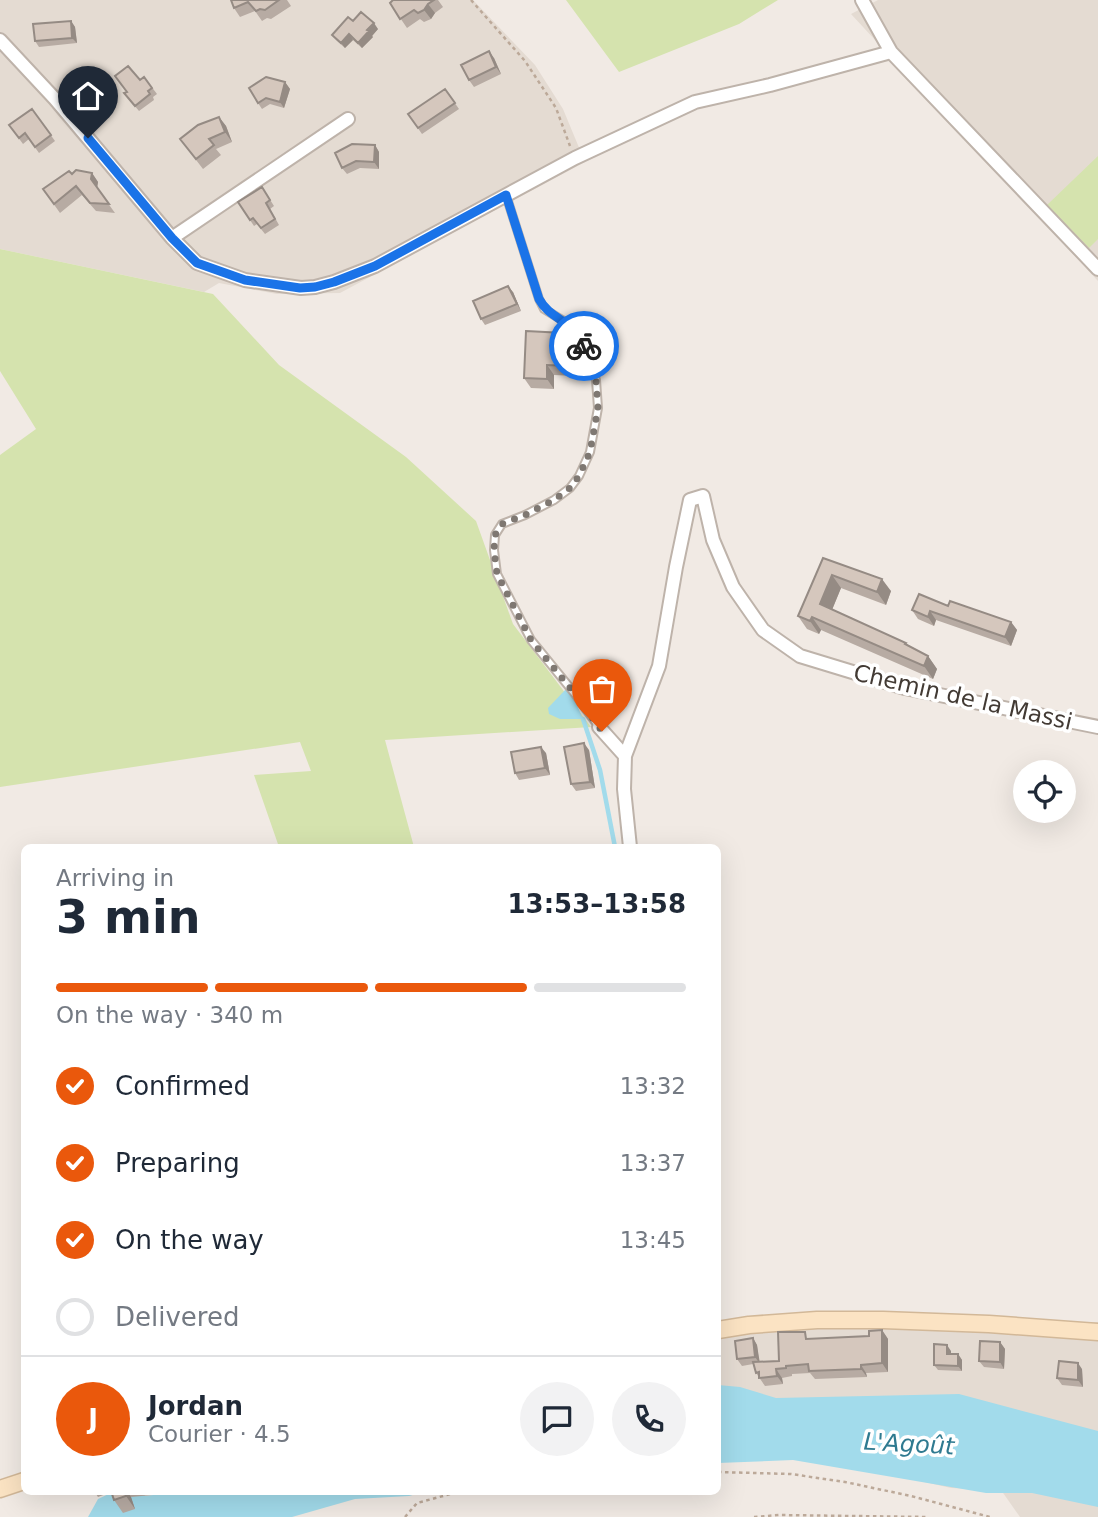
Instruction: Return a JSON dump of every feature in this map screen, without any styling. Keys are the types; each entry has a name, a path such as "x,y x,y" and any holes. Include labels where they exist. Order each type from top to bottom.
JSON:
{"main road":[{"path":"721,1330 817,1320 883,1320 1098,1332"},
{"path":"0,1489 21,1482"}],"street":[{"path":"865,5 891,52 1098,268"},
{"path":"0,40 172,238 197,263 245,280 300,288 334,282 375,266 575,158 695,102 891,52"},
{"path":"172,238 348,119"},
{"name":"Chemin de la Massi","path":"625,757 659,666 690,500 704,496 713,540 733,587 763,630 800,656 905,688 1098,727"},
{"path":"599,727 625,757 624,789 630,844"}],"lane":[{"path":"506,195 544,309 572,326 581,339 596,380 598,408 590,452 570,488 554,500 502,524 495,535 497,574 531,640 599,727"}],"path":[{"path":"471,0 525,61 556,107 575,158"},
{"path":"721,1472 791,1474 845,1482 990,1517"},
{"path":"405,1517 417,1503 447,1495"},
{"path":"754,1517 928,1517"}],"shaded area":[{"path":"0,0 473,0 535,65 563,109 585,162 340,293 277,294 219,283 204,292 0,249"},
{"path":"878,0 1098,0 1098,281 851,14"},
{"path":"1098,1322 1098,1517 1020,1517 1001,1490 951,1488 721,1436 721,1323"}],"green space":[{"path":"566,0 778,0 739,24 619,72"},
{"path":"1098,156 1098,239 1089,248 1047,205"},
{"path":"0,249 213,294 279,365 406,457 476,521 513,624 591,727 385,740 413,844 278,844 254,775 311,771 300,742 0,787 0,455 36,429 0,371"}],"water":[{"path":"566,689 583,719 560,719 549,714 548,708"},
{"name":"L'Agoût","path":"721,1385 740,1387 776,1398 959,1394 1098,1431 1098,1507 1032,1493 986,1493 793,1460 721,1463"},
{"path":"106,1495 413,1495 355,1499 292,1517 88,1517 98,1499"}],"building":[{"path":"231,0 279,0 265,10 256,11 248,2 234,8"},
{"path":"393,0 434,0 424,10 418,13 414,10 400,19 390,3"},
{"path":"361,12 374,23 358,43 349,34 341,43 332,35 348,17 353,21"},
{"path":"71,21 72,38 35,41 33,24"},
{"path":"489,51 496,67 469,80 461,65"},
{"path":"128,66 140,80 144,77 152,88 148,91 150,94 135,106 115,76"},
{"path":"266,77 285,82 280,102 266,98 258,103 249,88"},
{"path":"445,89 455,103 418,128 408,114"},
{"path":"32,109 51,135 35,147 25,133 19,138 9,125"},
{"path":"219,117 225,132 209,139 214,145 196,159 180,139 198,125"},
{"path":"352,144 375,145 374,162 356,161 342,168 335,153"},
{"path":"76,170 92,173 91,179 109,204 90,203 76,186 54,204 43,189 69,171 72,174"},
{"path":"262,187 270,200 266,203 275,219 261,228 253,218 250,220 238,202"},
{"path":"508,286 517,304 481,319 473,301"},
{"path":"526,331 570,335 570,366 547,365 547,379 524,378"},
{"path":"823,558 882,579 877,592 832,575 820,604 906,643 928,656 924,666 812,617 810,621 798,616"},
{"path":"919,594 948,606 950,601 1011,622 1005,637 930,611 928,617 912,610"},
{"path":"584,743 590,782 571,784 564,747"},
{"path":"541,747 545,768 515,773 511,752"},
{"path":"882,1330 882,1363 861,1365 861,1369 809,1371 808,1364 786,1366 776,1369 777,1376 759,1378 759,1372 756,1373 753,1362 779,1361 778,1332 805,1332 806,1339 869,1336 869,1331"},
{"path":"753,1338 755,1357 737,1359 735,1341"},
{"path":"980,1341 1000,1342 1000,1362 979,1361"},
{"path":"934,1344 947,1345 947,1354 958,1354 958,1366 934,1365"},
{"path":"1059,1361 1078,1363 1078,1380 1057,1378"},
{"path":"112,1495 126,1496 114,1500"}],"waterway":[{"path":"583,719 600,770 614,844"}],"way so far":[{"path":"584,346 596,380 598,408 590,452 570,488 554,500 502,524 495,535 494,550 497,574 531,640 602,731"}],"route":[{"path":"88,138 172,238 197,263 245,280 300,288 334,282 375,266 506,195 544,309 572,326 584,346"}]}
